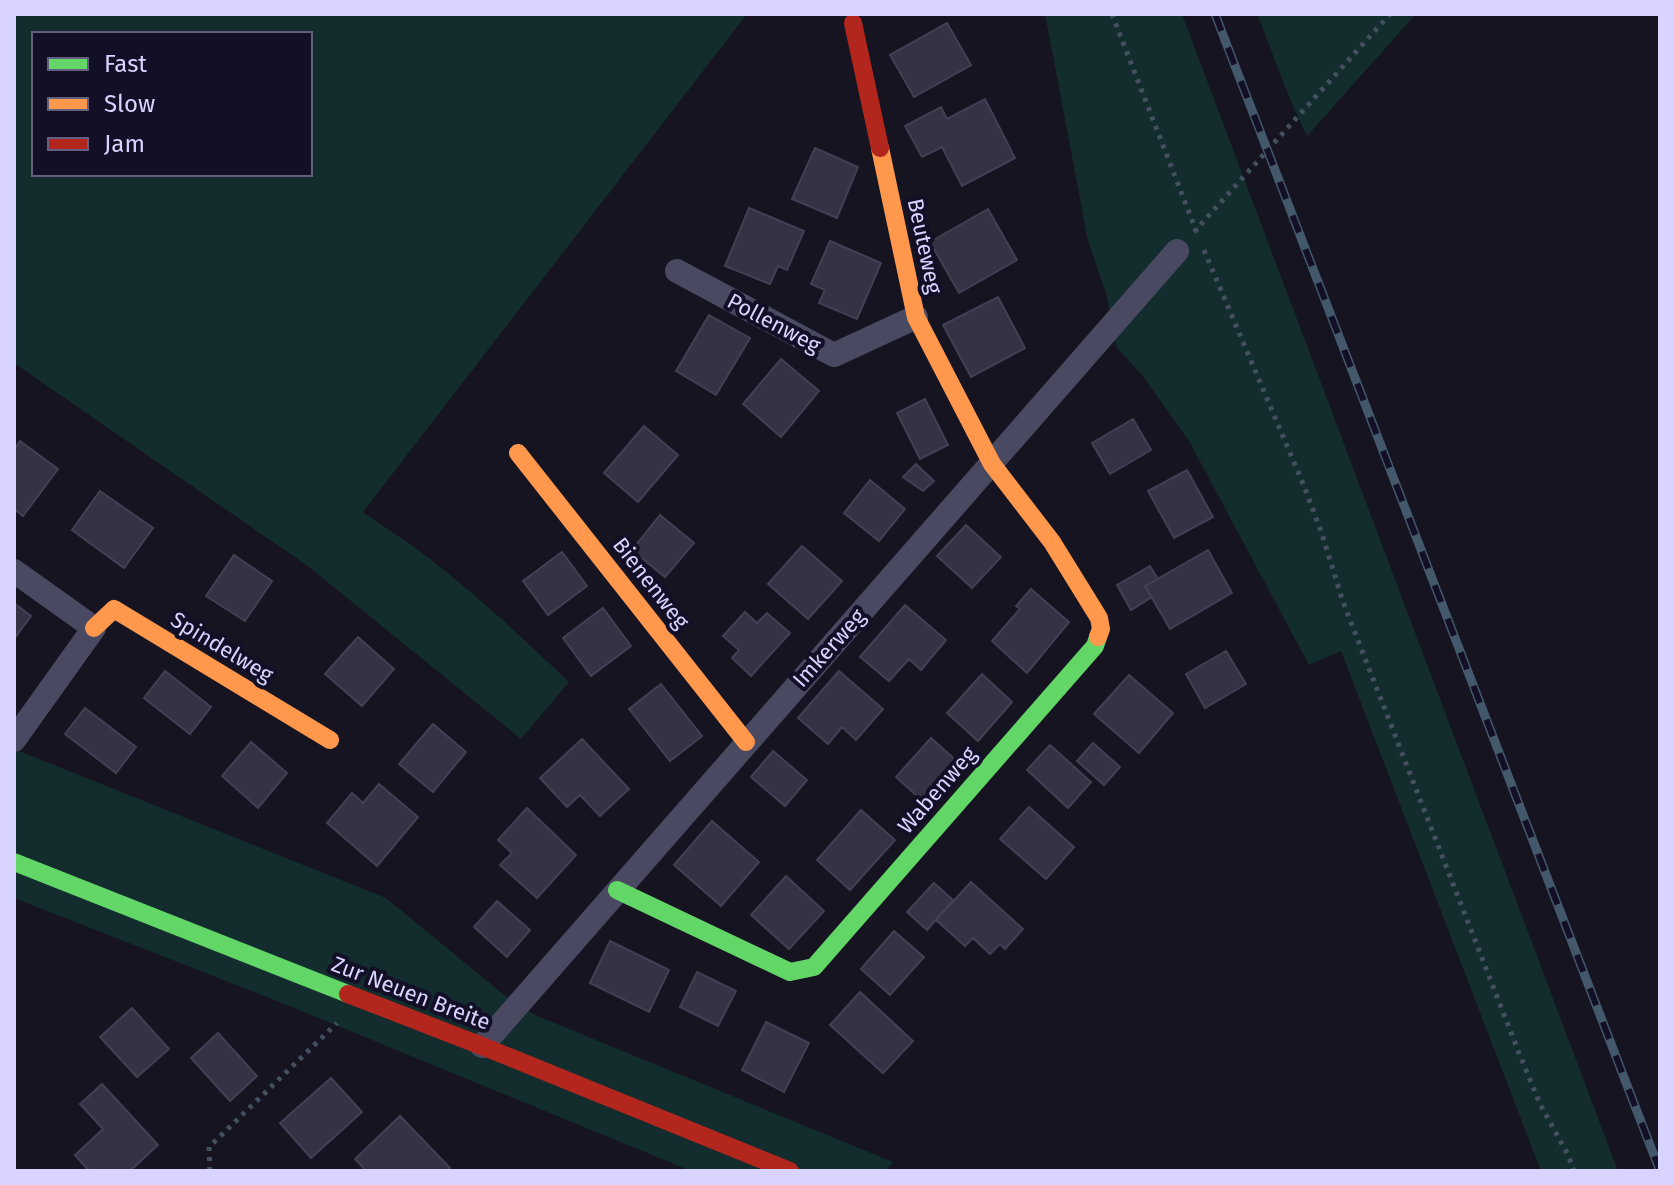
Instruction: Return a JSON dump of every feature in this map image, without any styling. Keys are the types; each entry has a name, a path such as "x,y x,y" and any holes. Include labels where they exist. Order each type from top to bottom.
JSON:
{"street":[{"name":"Beuteweg","path":"853,23 916,317 992,464"},
{"name":"Imkerweg","path":"482,1046 1177,251"},
{"name":"Pollenweg","path":"677,271 834,355 916,317"},
{"name":"Bienenweg","path":"518,453 746,742"},
{"name":"Wabenweg","path":"617,890 790,972 814,967 825,955 1095,646 1101,629 1099,618 1052,542 992,464"},
{"path":"14,571 94,628 14,740"},
{"name":"Spindelweg","path":"94,628 114,609 330,740"},
{"name":"Zur Neuen Breite","path":"14,862 790,1171"}],"path":[{"path":"1112,14 1196,230 1304,486 1343,602 1519,1053 1540,1104 1574,1171"},
{"path":"1177,251 1390,14"},
{"path":"210,1171 209,1147 346,1014"}],"green space":[{"path":"14,14 747,14 363,512 454,578 569,682 521,739 309,567 14,363"},
{"path":"1045,14 1182,14 1618,1171 1541,1171 1341,651 1309,665 1189,441 1142,375 1117,348 1106,293 1088,241"},
{"path":"1257,14 1416,14 1307,136"},
{"path":"14,749 386,898 503,994 535,1015 893,1162 886,1171 691,1171 287,1005 14,898"}],"building":[{"path":"947,23 971,65 914,97 890,55"},
{"path":"985,99 1015,158 962,186 942,147 922,157 905,126 941,107 947,119"},
{"path":"815,148 858,167 837,218 792,199"},
{"path":"749,208 804,231 787,270 778,266 770,284 725,266"},
{"path":"988,209 1017,260 959,293 930,242"},
{"path":"830,241 881,263 857,319 819,303 825,290 811,284"},
{"path":"998,297 1025,348 971,377 943,325"},
{"path":"709,315 750,338 716,395 676,371"},
{"path":"781,359 819,391 781,437 743,404"},
{"path":"925,399 948,445 920,459 897,413"},
{"path":"1133,419 1151,450 1110,474 1092,443"},
{"path":"644,426 678,455 638,502 604,473"},
{"path":"20,441 58,469 23,516 14,509 14,449"},
{"path":"916,464 934,481 923,491 903,477"},
{"path":"1187,470 1213,517 1174,538 1148,491"},
{"path":"870,480 905,509 879,541 844,513"},
{"path":"100,491 153,528 124,568 72,530"},
{"path":"660,515 694,543 665,577 632,550"},
{"path":"966,525 1001,557 972,588 937,556"},
{"path":"802,546 842,581 808,619 768,584"},
{"path":"1208,550 1232,593 1170,629 1145,586"},
{"path":"562,552 587,586 548,615 523,581"},
{"path":"234,555 272,581 245,621 206,596"},
{"path":"1150,566 1158,579 1145,586 1152,597 1131,610 1117,585"},
{"path":"1031,589 1069,622 1027,673 992,641 1020,609 1016,606"},
{"path":"14,603 31,616 14,639"},
{"path":"905,605 946,640 921,670 909,659 889,681 860,657"},
{"path":"603,608 631,646 591,676 563,638"},
{"path":"745,612 757,623 767,613 790,633 751,676 732,658 739,650 723,636"},
{"path":"358,637 394,669 362,706 325,674"},
{"path":"1226,651 1246,684 1205,708 1186,674"},
{"path":"165,671 211,707 190,734 144,698"},
{"path":"839,671 883,709 856,740 842,727 828,744 798,718"},
{"path":"982,674 1012,702 978,741 947,713"},
{"path":"1129,675 1173,713 1139,753 1094,714"},
{"path":"661,684 702,736 670,761 629,709"},
{"path":"85,708 136,747 116,773 65,734"},
{"path":"433,724 466,752 433,792 399,764"},
{"path":"931,738 960,764 925,803 896,777"},
{"path":"582,739 629,789 600,816 580,795 567,807 540,778"},
{"path":"251,742 287,773 258,808 222,776"},
{"path":"1093,743 1120,767 1104,785 1077,761"},
{"path":"1050,745 1091,782 1068,808 1027,770"},
{"path":"773,751 807,780 785,806 751,777"},
{"path":"379,784 418,817 377,866 327,823 352,793 363,803"},
{"path":"1029,807 1074,847 1046,879 1000,839"},
{"path":"527,808 576,855 537,898 500,865 512,853 498,840"},
{"path":"861,810 895,840 850,890 817,860"},
{"path":"712,821 759,862 721,906 674,865"},
{"path":"786,876 824,911 789,949 751,915"},
{"path":"971,882 1023,929 1005,949 1000,944 990,954 973,938 965,946 936,920"},
{"path":"934,883 953,900 927,930 907,912"},
{"path":"497,901 530,930 507,957 474,927"},
{"path":"894,931 924,957 890,995 861,969"},
{"path":"610,941 669,970 649,1012 590,983"},
{"path":"697,972 736,991 718,1026 680,1007"},
{"path":"860,992 913,1041 883,1073 830,1025"},
{"path":"132,1008 169,1049 137,1077 100,1037"},
{"path":"766,1022 809,1043 784,1092 742,1070"},
{"path":"218,1033 257,1076 230,1101 191,1058"},
{"path":"331,1078 362,1112 311,1158 280,1123"},
{"path":"102,1084 158,1145 130,1171 89,1171 75,1155 103,1129 80,1104"},
{"path":"400,1116 450,1168 447,1171 366,1171 355,1159"}],"railway":[{"path":"1215,14 1660,1171"}],"traffic: fast":[{"path":"617,890 790,972 814,967 1095,646 1098,637"},
{"path":"14,862 348,994"}],"traffic: slow":[{"path":"880,148 916,317 992,464 1052,542 1099,618 1101,629 1098,637"},
{"path":"518,453 746,742"},
{"path":"94,628 114,609 330,740"}],"traffic: jam":[{"path":"853,23 880,148"},
{"path":"348,994 790,1171"}]}
